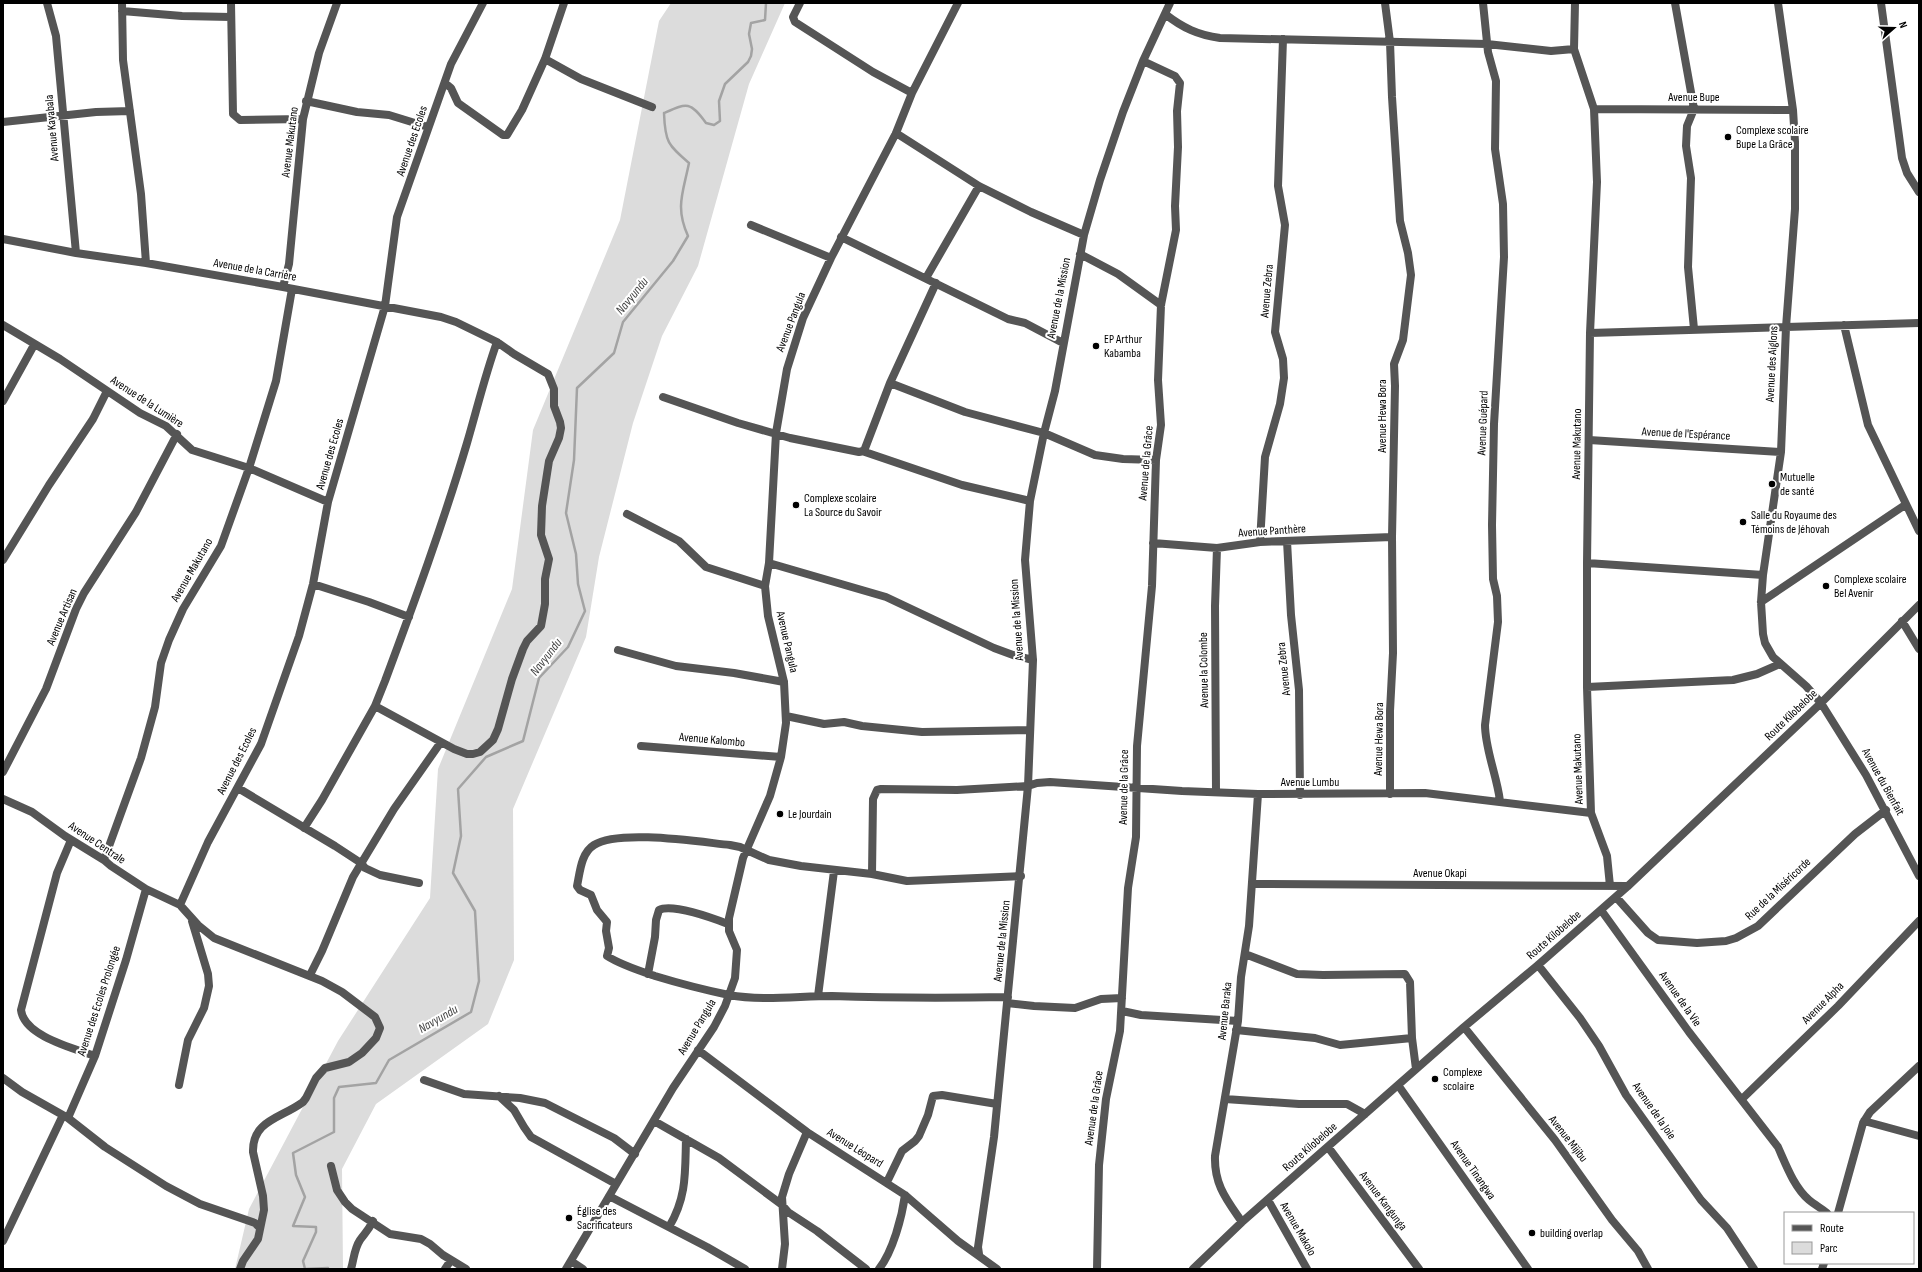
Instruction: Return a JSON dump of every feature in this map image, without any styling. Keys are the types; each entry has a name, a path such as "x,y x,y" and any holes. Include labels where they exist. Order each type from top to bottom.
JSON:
{"street":[{"name":"Avenue Kayabala","path":"47,3 56,36 76,253"},
{"path":"231,3 233,114 240,120 303,119"},
{"name":"Avenue Makutano","path":"283,287 290,264 303,119 306,101 337,3"},
{"name":"Avenue des Ecoles","path":"180,905 208,842 261,744 300,636 313,584 328,502 385,306 397,217 428,127 458,48 483,3"},
{"path":"445,83 451,88 458,103 506,136 522,110 545,59 564,3"},
{"path":"800,3 793,17 795,22 873,72 912,93"},
{"name":"Avenue Pangula","path":"566,1269 654,1121 718,1020 735,978 738,954 728,924 746,850 768,802 781,757 786,716 784,682 768,616 766,586 769,563 776,433 792,351 803,318 841,237 896,133 912,93 958,3"},
{"name":"Avenue de la Mission","path":"979,1254 978,1247 997,1104 1021,876 1028,786 1033,660 1025,560 1030,500 1044,433 1055,392 1084,235 1115,135 1143,61 1170,3"},
{"name":"Avenue Hewa Bora","path":"1386,3 1390,42 1400,221 1408,253 1411,275 1404,340 1394,364 1395,386 1392,536 1393,653 1390,711 1390,794"},
{"name":"Avenue Guépard","path":"1483,3 1487,44 1496,81 1495,149 1503,204 1504,258 1494,424 1492,526 1493,579 1497,596 1498,622 1485,732 1495,772 1500,801"},
{"name":"Avenue Makutano","path":"1575,3 1574,49 1594,109 1597,182 1590,334 1587,563 1587,687 1591,813 1607,856 1610,886"},
{"path":"1676,3 1694,109 1687,126 1686,146 1691,178 1688,267 1694,329"},
{"name":"Avenue des Aiglons","path":"1778,3 1793,110 1795,142 1795,209 1786,328 1781,452 1763,575 1761,602 1765,643 1769,651 1780,664 1789,670 1821,703"},
{"path":"1881,3 1902,158 1906,173 1918,191"},
{"path":"146,263 141,194 123,60 122,7 182,16 231,17"},
{"path":"1165,14 1180,25 1203,36 1487,44 1551,51 1574,49"},
{"name":"Avenue Zebra","path":"1260,542 1265,457 1280,404 1284,378 1283,359 1275,332 1286,225 1278,186 1283,39"},
{"path":"545,59 581,79 652,107"},
{"name":"Avenue de la Grâce","path":"1097,1269 1100,1151 1106,1099 1118,1042 1122,1011 1128,888 1136,837 1137,746 1152,586 1156,460 1162,425 1158,380 1161,305 1176,230 1175,206 1178,147 1177,111 1180,83 1175,76 1143,61"},
{"path":"306,101 357,112 389,115 428,127"},
{"name":"Avenue Bupe","path":"1594,109 1793,110"},
{"path":"3,122 63,115 130,111"},
{"path":"896,133 979,186 1031,212 1084,235"},
{"path":"926,278 979,186"},
{"path":"751,225 831,258"},
{"path":"841,237 1008,319 1025,323 1063,343"},
{"name":"Avenue de la Carrière","path":"3,239 76,253 146,263 283,287 451,320 497,342 548,374 554,389 554,406 560,422 559,438 549,461 542,506 541,535 549,559 545,579 544,616 541,626 527,641 523,649 512,679 498,729 493,740 480,752 467,754 441,742 375,706"},
{"path":"1080,254 1118,274 1161,305"},
{"path":"862,451 866,448 890,383 936,283"},
{"name":"Avenue Makutano","path":"104,860 141,758 155,707 161,663 169,640 183,609 221,546 249,468 276,381 292,289"},
{"path":"1590,334 1694,329 1786,328 1919,323"},
{"name":"Avenue de la Lumière","path":"3,325 60,360 140,413 166,426 177,434 192,450 249,468 328,502"},
{"path":"1844,326 1868,425 1905,505 1919,531"},
{"path":"304,828 322,800 375,706 409,617 442,522 467,442 485,376 497,342"},
{"path":"3,401 34,345"},
{"path":"890,383 965,412 1044,433 1095,455 1156,460"},
{"path":"3,560 49,485 93,419 107,391"},
{"path":"663,397 738,423 790,438 862,451 962,485 1030,500"},
{"name":"Avenue Artisan","path":"3,772 46,689 84,593 136,512 177,434"},
{"name":"Avenue de l'Espérance","path":"1589,440 1781,452"},
{"path":"1761,602 1905,505"},
{"path":"628,514 679,541 706,567 766,586"},
{"name":"Avenue Panthère","path":"1153,543 1217,548 1260,542 1392,536"},
{"name":"Avenue Zebra","path":"1287,541 1291,615 1299,690 1300,794"},
{"name":"Avenue la Colombe","path":"1216,792 1215,606 1217,548"},
{"path":"769,563 886,597 989,646 1013,655 1033,660"},
{"path":"1587,563 1763,575"},
{"path":"313,584 409,617"},
{"name":"Route Kilobelobe","path":"1193,1269 1242,1222 1464,1027 1616,897 1821,703 1919,605"},
{"path":"1902,621 1919,649"},
{"path":"618,650 689,668 734,673 784,682"},
{"path":"1587,687 1733,680 1757,674 1780,664"},
{"name":"Avenue du Bienfait","path":"1821,703 1886,810 1919,876"},
{"path":"786,716 824,724 844,722 862,726 922,732 1030,730"},
{"path":"310,975 325,944 352,877 397,804 441,742"},
{"name":"Avenue Kalombo","path":"641,746 781,757"},
{"name":"Avenue Lumbu","path":"872,874 873,799 877,790 957,790 1028,786 1037,783 1050,782 1258,794 1425,793 1591,813"},
{"path":"238,788 361,863 365,868 380,875 419,883"},
{"name":"Avenue Baraka","path":"1242,1222 1222,1192 1215,1176 1215,1156 1238,1021 1241,977 1249,926 1258,794"},
{"name":"Avenue Centrale","path":"3,799 32,812 71,840 104,860 146,889 180,905"},
{"name":"Rue de la Miséricorde","path":"1616,897 1648,933 1658,940 1667,942 1697,942 1726,941 1736,938 1758,926 1855,834 1886,810"},
{"path":"1021,876 911,881 872,874 834,871 769,860 746,850 718,844 626,837 607,839 594,845 587,852 583,861 577,886 580,890 591,895 597,910 607,922 608,956 648,974 729,995 796,998 818,996 1007,1000 1034,1006 1075,1008 1101,998 1122,998"},
{"path":"71,840 58,873 21,1010 22,1017 26,1023 43,1036 95,1056"},
{"path":"818,996 834,871"},
{"name":"Avenue Okapi","path":"1252,884 1628,886"},
{"name":"Avenue des Ecoles Prolongée","path":"3,1241 95,1056 126,960 146,889"},
{"path":"180,905 202,929 214,938 322,980 342,992 374,1017 379,1024 379,1031 372,1042 356,1057 344,1064 325,1068 316,1078 303,1102 260,1128 253,1146 264,1203 258,1239 243,1261 240,1269"},
{"path":"648,974 655,937 656,920 659,910 666,908 681,910 728,924"},
{"name":"Avenue de la Vie","path":"1601,910 1689,1032 1742,1100 1751,1115 1778,1147 1784,1164 1804,1195 1826,1212"},
{"path":"179,1085 188,1040 204,1008 209,986 208,974 190,916"},
{"name":"Avenue Alpha","path":"1742,1100 1838,1006 1919,921"},
{"path":"1245,954 1297,974 1405,974 1410,982 1412,1038 1416,1069"},
{"name":"Avenue de la Joie","path":"1538,965 1580,1018 1599,1046 1626,1095 1701,1200 1727,1228 1754,1269"},
{"path":"1122,1011 1141,1015 1238,1021"},
{"name":"Avenue Mijibu","path":"1464,1027 1555,1140 1612,1220 1638,1251 1648,1269"},
{"path":"1236,1030 1315,1038 1340,1045 1412,1038"},
{"name":"Avenue Léopard","path":"698,1050 807,1132 887,1182 905,1195 958,1241 979,1254 985,1262 997,1269"},
{"path":"1838,1212 1864,1121 1876,1107 1919,1066"},
{"path":"3,1078 22,1092 66,1116 105,1147 166,1186 200,1204 255,1223 259,1227"},
{"path":"424,1080 464,1094 520,1098 545,1103 614,1138 635,1154"},
{"name":"Avenue Tinangwa","path":"1398,1085 1528,1269"},
{"path":"499,1096 514,1110 531,1136 616,1184"},
{"path":"887,1182 902,1151 919,1136 928,1115 933,1096 997,1104"},
{"path":"1225,1099 1299,1104 1347,1104 1365,1114"},
{"path":"654,1121 719,1158 781,1204 788,1212 817,1231 866,1269"},
{"path":"1864,1121 1919,1136"},
{"path":"782,1269 785,1244 781,1204 786,1183 807,1132"},
{"path":"669,1227 681,1203 684,1182 686,1139"},
{"name":"Avenue Kangunga","path":"1328,1148 1418,1269"},
{"path":"331,1166 334,1182 345,1202 361,1216 373,1221 390,1234 421,1240 430,1244 466,1269"},
{"path":"879,1269 886,1258 903,1208 905,1195"},
{"path":"609,1196 745,1269"},
{"name":"Avenue Makolo","path":"1268,1200 1308,1269"},
{"path":"351,1269 354,1252 373,1221"},
{"path":"445,1269 451,1260"},
{"path":"571,1261 583,1269"}],"green space":[{"path":"671,3 785,3 749,84 698,266 662,336 633,423 599,557 586,637 513,809 514,960 488,1024 376,1104 342,1169 343,1269 235,1269 249,1209 338,1041 430,898 438,769 512,589 533,430 620,220 659,21"}],"waterway":[{"name":"Navyundu","path":"305,1269 303,1261 316,1232 316,1227 293,1226 305,1197 296,1175 293,1153 334,1132 334,1098 339,1087 376,1083 389,1060 471,1012 479,981 475,911 453,873 461,836 458,789 486,757 523,741 539,678 568,647 585,611 578,584 576,554 566,513 574,460 577,388 614,353 623,322 673,261 688,236 682,217 681,200 689,163 676,152 669,142 665,131 664,113 678,107 688,106 696,111 706,123 714,125 720,121 719,101 725,84 748,62 752,49 749,34 751,23 765,20 766,3"},
{"name":"Navyundu","path":"305,1269 328,1269"}],"place":[{"name":"Complexe scolaire Bupe La Grâce","path":"1728,137"},
{"name":"EP Arthur Kabamba","path":"1096,346"},
{"name":"Mutuelle de santé","path":"1772,484"},
{"name":"Complexe scolaire La Source du Savoir","path":"796,505"},
{"name":"Salle du Royaume des Témoins de Jéhovah","path":"1743,522"},
{"name":"Complexe scolaire Bel Avenir","path":"1826,586"},
{"name":"Le Jourdain","path":"780,814"},
{"name":"Complexe scolaire","path":"1435,1079"},
{"name":"Église des Sacrificateurs","path":"569,1218"},
{"name":"building overlap","path":"1532,1233"}]}
